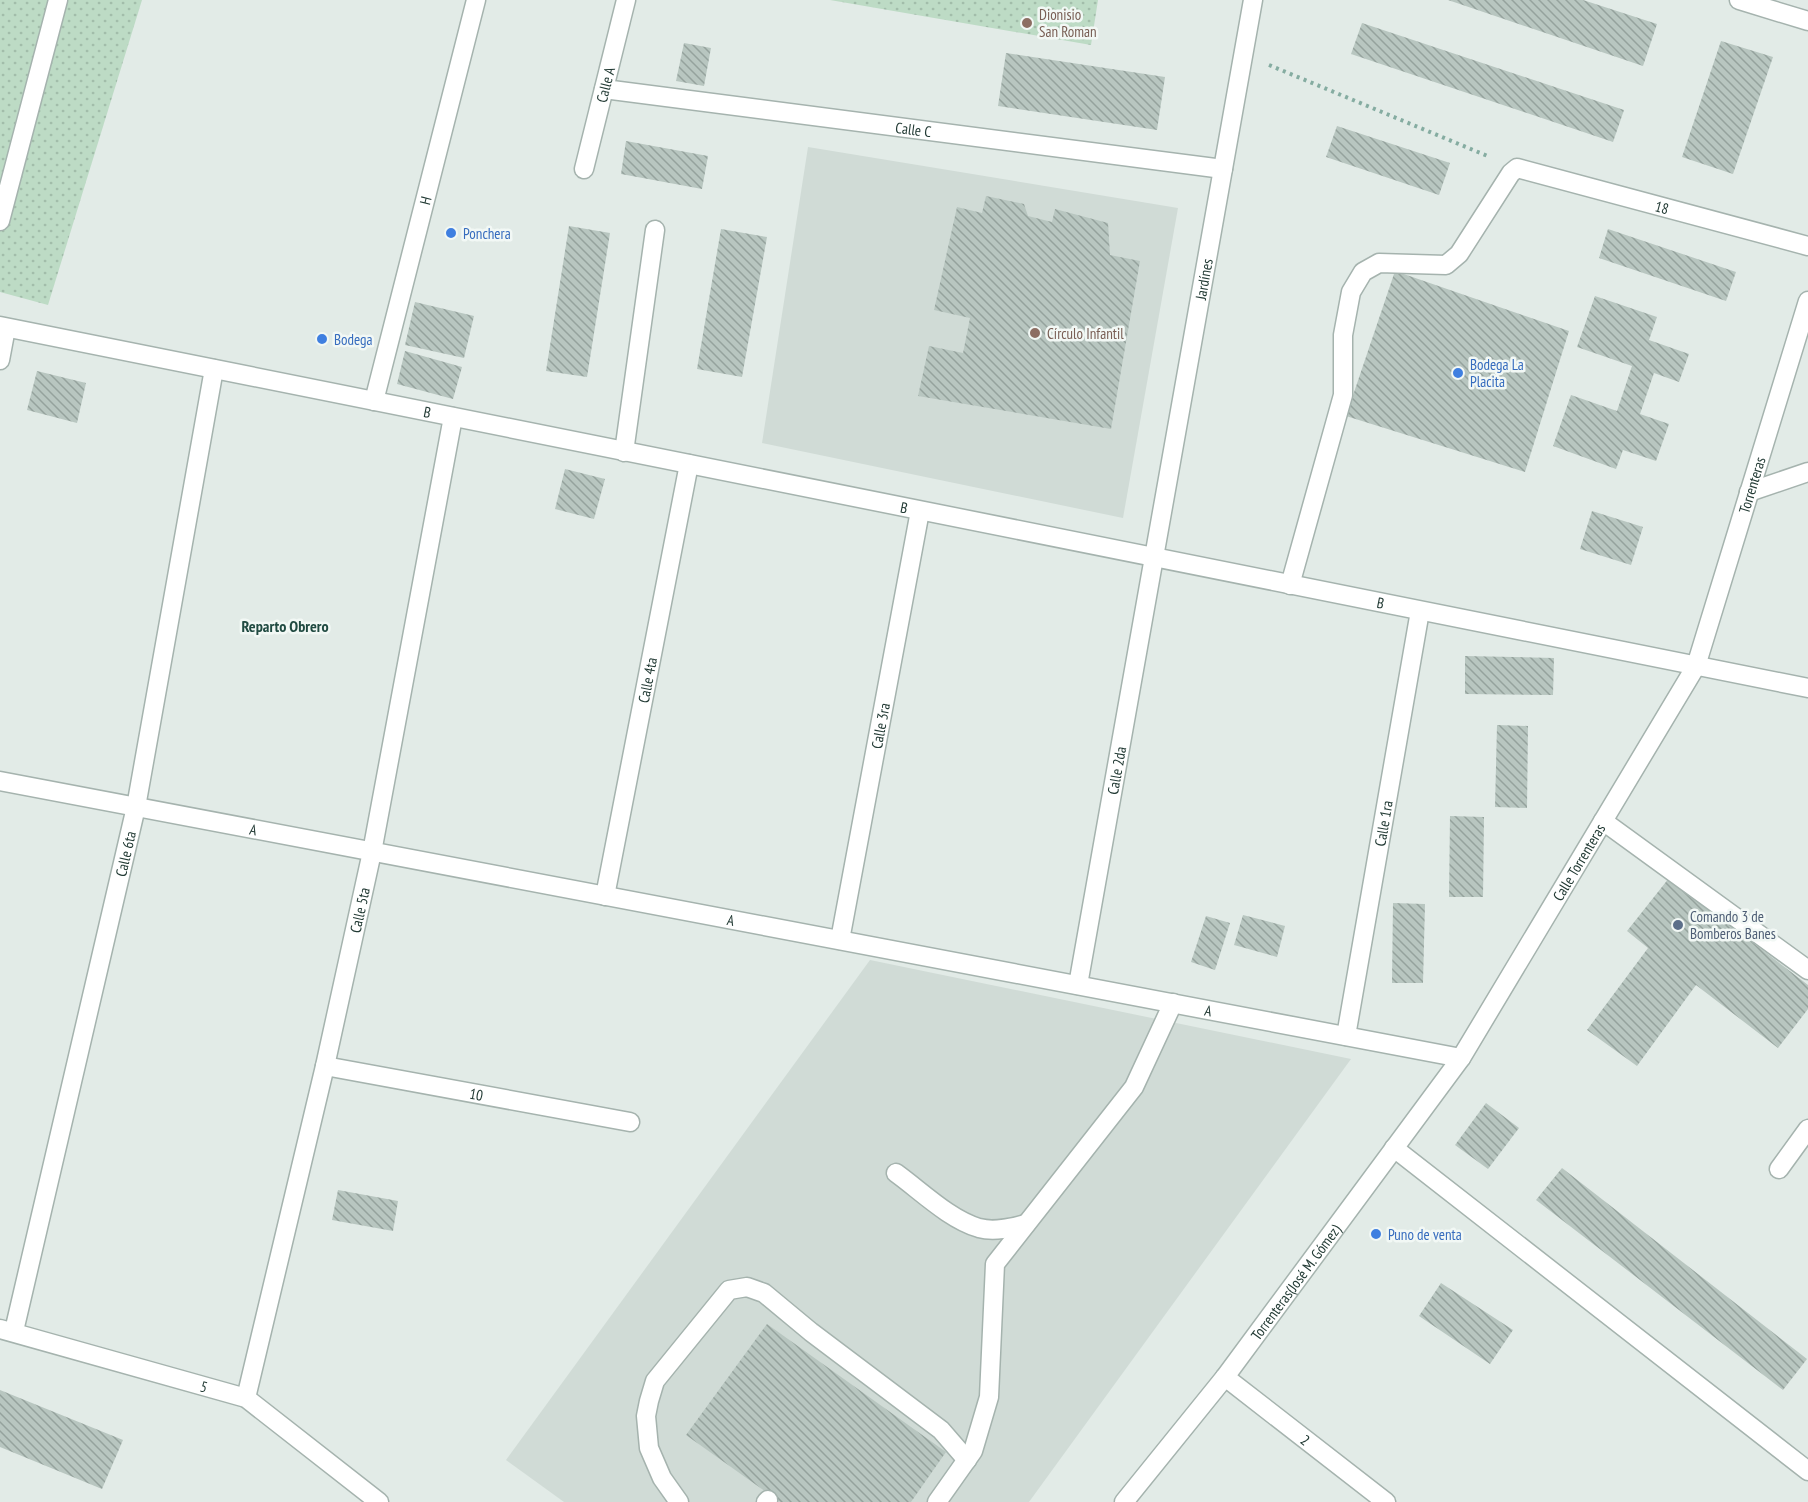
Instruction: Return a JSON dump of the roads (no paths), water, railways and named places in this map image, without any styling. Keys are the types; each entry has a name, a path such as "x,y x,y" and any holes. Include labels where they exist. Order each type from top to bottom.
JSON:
{"street":[{"path":"0,221 58,0"},
{"name":"H","path":"374,401 476,0"},
{"name":"Calle A","path":"584,169 626,0"},
{"name":"Jardínes","path":"1154,558 1253,0"},
{"path":"1739,0 1808,21"},
{"name":"Calle C","path":"604,89 1224,169"},
{"name":"18","path":"1290,585 1343,395 1343,335 1351,292 1363,272 1379,263 1446,265 1459,254 1510,173 1517,168 1808,246"},
{"path":"624,452 655,231"},
{"name":"Torrenteras","path":"1696,666 1808,301"},
{"path":"0,360 3,327"},
{"name":"B","path":"3,327 1808,688"},
{"name":"Calle 6ta","path":"7,1330 136,807 214,369"},
{"name":"Calle 5ta","path":"246,1398 325,1066 372,852 453,417"},
{"name":"Calle 4ta","path":"605,896 689,464"},
{"path":"1749,492 1808,472"},
{"name":"Calle 3ra","path":"840,940 920,511"},
{"name":"Calle 2da","path":"1078,985 1154,558"},
{"name":"Calle 1ra","path":"1346,1036 1420,611"},
{"name":"Calle Torrenteras","path":"1461,1058 1696,666"},
{"name":"A","path":"0,781 1461,1058"},
{"path":"1603,821 1808,970"},
{"path":"937,1502 973,1451 989,1397 995,1264 1134,1087 1173,1003"},
{"name":"Torrenteras(José M. Gómez)","path":"1124,1502 1225,1377 1461,1058"},
{"name":"10","path":"325,1066 630,1122"},
{"path":"1779,1169 1808,1129"},
{"path":"1394,1148 1808,1471"},
{"path":"896,1173 959,1218 979,1228 1003,1229 1026,1224"},
{"path":"679,1502 662,1478 649,1448 646,1416 655,1380 667,1368 724,1294 740,1287 764,1293 811,1332 941,1430 967,1460"},
{"name":"5","path":"7,1330 246,1398 379,1502"},
{"name":"2","path":"1225,1377 1386,1502"}],"place":[{"name":"Dionisio San Roman","path":"1027,23"},
{"name":"Ponchera","path":"451,233"},
{"name":"Círculo Infantil","path":"1035,333"},
{"name":"Bodega","path":"322,339"},
{"name":"Bodega La Placita","path":"1458,373"},
{"name":"Comando 3 de Bomberos Banes","path":"1678,925"},
{"name":"Puno de venta","path":"1376,1234"}],"district":[{"name":"Reparto Obrero","path":"285,626"}]}
